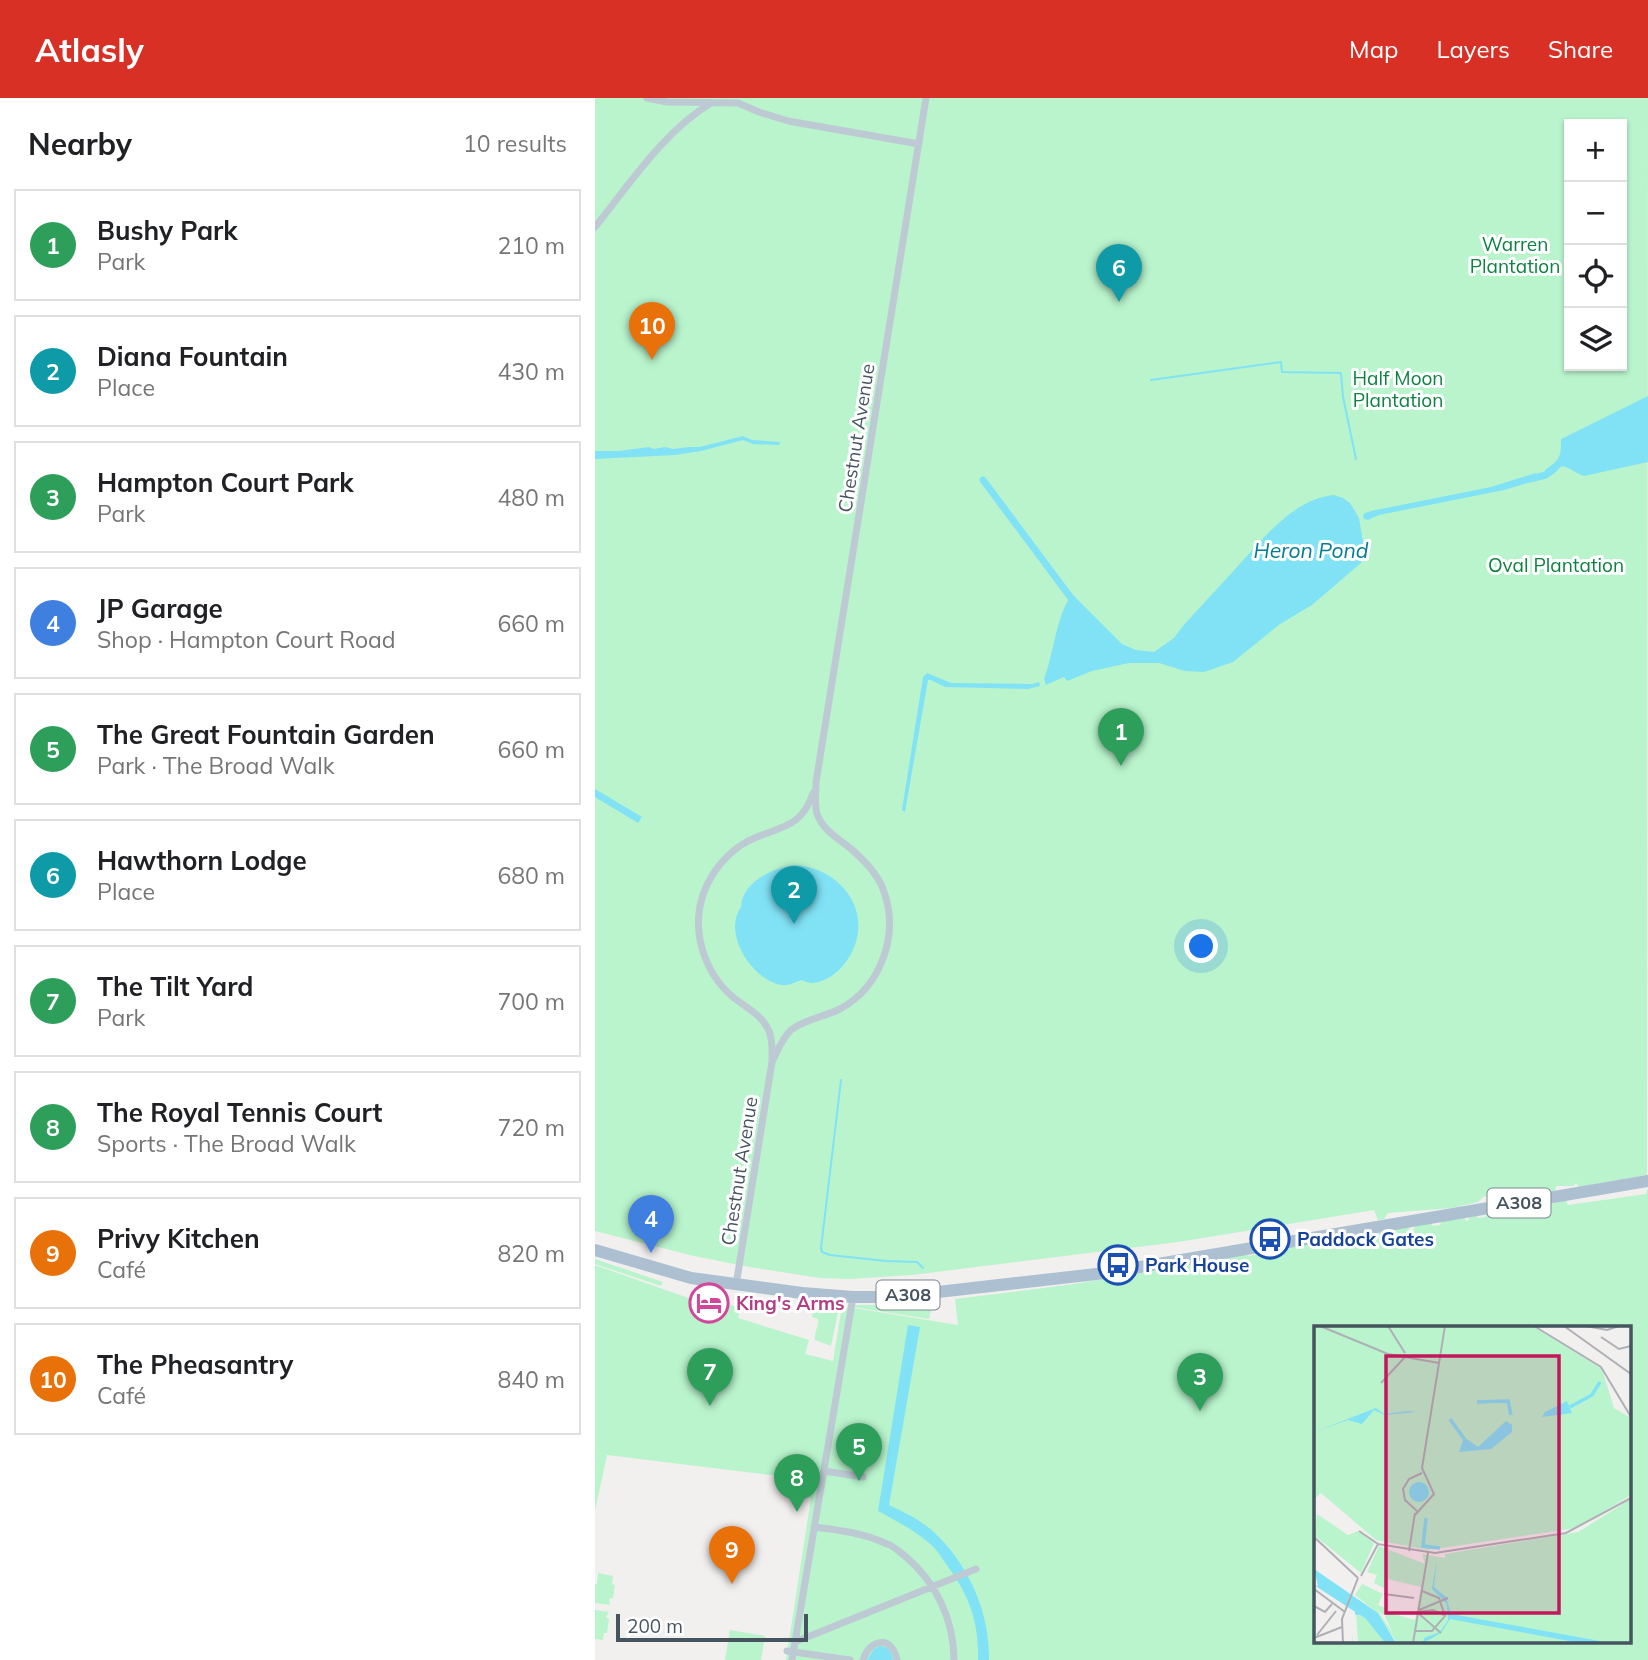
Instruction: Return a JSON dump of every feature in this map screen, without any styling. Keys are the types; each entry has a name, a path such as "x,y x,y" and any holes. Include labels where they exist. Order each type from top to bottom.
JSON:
{"main road":[{"name":"A308","path":"595,1250 691,1278 784,1291 853,1297 894,1297 1105,1273 1648,1181"}],"street":[{"path":"647,98 667,102 738,103 788,121 919,144"},
{"name":"Chestnut Avenue","path":"803,814 811,800 816,782 926,98"},
{"path":"595,227 673,133 711,103"},
{"name":"Chestnut Avenue","path":"772,1062 789,1031 839,1009 864,990 883,959 889,939 889,913 880,882 861,858 828,832 816,812 816,782"},
{"path":"784,1039 770,1035 764,1023 727,992 708,965 699,935 700,905 707,884 726,858 746,842 788,825 810,811 816,812"},
{"name":"Chestnut Avenue","path":"736,1284 772,1062 770,1035"},
{"path":"850,1660 791,1654 853,1297"},
{"path":"824,1471 863,1477"},
{"path":"814,1527 853,1532 890,1544 919,1568 945,1610 952,1632 954,1660"},
{"path":"795,1642 973,1570"},
{"path":"863,1660 871,1646 882,1642 893,1648 897,1660"}],"green space":[{"path":"595,98 1648,98 1647,1175 1579,1187 1576,1183 1573,1186 1556,1186 1555,1191 1521,1197 1493,1195 1483,1197 1478,1202 1452,1208 1388,1213 1384,1219 1378,1220 1374,1210 1178,1242 912,1275 820,1278 694,1256 595,1231"},
{"path":"1648,1188 1648,1660 786,1660 811,1498 784,1491 786,1477 607,1455 595,1511 595,1265 722,1310 723,1304 740,1307 738,1318 809,1340 805,1354 833,1361 842,1306 958,1325 955,1299 1067,1285 1174,1268 1174,1265 1216,1259 1218,1261 1230,1255 1248,1256 1281,1247 1378,1236 1377,1233 1406,1225 1410,1230 1414,1229 1416,1223 1429,1220 1433,1226 1440,1225 1443,1218 1463,1214 1466,1221 1469,1220 1469,1214 1476,1213 1478,1218 1485,1217 1490,1210 1512,1207 1515,1214 1525,1210 1539,1210 1566,1200 1568,1205 1646,1194"},
{"path":"595,1259 663,1282 661,1286 595,1264"},
{"path":"814,1303 839,1307 831,1346 815,1340 818,1319 812,1317"},
{"path":"853,1305 932,1305 929,1319"},
{"path":"598,1573 613,1576 612,1584 615,1585 613,1598 609,1599 610,1605 595,1603"},
{"path":"595,1610 609,1612 606,1617 609,1619 607,1633 604,1633 603,1640 595,1639"},
{"path":"730,1630 765,1636 761,1660 725,1660"}],"water":[{"path":"1648,396 1648,462 1584,476 1562,466 1550,476 1544,473 1559,458 1561,439"},
{"path":"743,436 752,440 780,442 779,445 753,444 743,440 675,455 595,459 595,451 700,447"},
{"path":"1536,473 1538,480 1504,490 1364,519 1363,515 1371,511 1491,487"},
{"name":"Heron Pond","path":"1334,495 1350,503 1359,518 1364,548 1361,563 1312,605 1280,624 1233,662 1204,672 1185,671 1159,663 1129,663 1092,671 1067,681 1064,677 1046,685 1044,679 1059,624 1072,594 1122,644 1136,650 1154,652 1174,638 1257,544 1280,522 1305,504"},
{"path":"927,673 951,683 1039,682 1040,686 1028,689 945,687 928,680 905,812 902,810 923,677"},
{"path":"595,789 642,817 638,823 595,797"},
{"path":"794,865 826,874 848,894 855,907 857,938 849,958 832,976 815,983 802,980 781,985 760,974 743,954 735,929 736,918 747,890 753,884 768,873"},
{"path":"908,1325 920,1327 889,1505 928,1527 960,1564 982,1610 989,1660 978,1660 977,1633 971,1609 954,1575 938,1553 917,1534 878,1511"},
{"path":"879,1646 889,1650 893,1660 867,1660"}],"waterway":[{"path":"1151,380 1281,362 1282,372 1341,373 1343,397 1356,459"},
{"path":"1530,479 1546,475 1554,469"},
{"path":"983,480 1074,602"},
{"path":"841,1080 822,1252 886,1261 917,1262 923,1268"}],"place":[{"name":"Hawthorn Lodge","path":"1119,302"},
{"name":"The Pheasantry","path":"652,360"},
{"name":"Bushy Park","path":"1121,766"},
{"name":"Diana Fountain","path":"794,924"},
{"name":"Paddock Gates","path":"1270,1239"},
{"name":"JP Garage","path":"651,1253"},
{"name":"Park House","path":"1118,1265"},
{"name":"King's Arms","path":"709,1303"},
{"name":"The Tilt Yard","path":"710,1406"},
{"name":"Hampton Court Park","path":"1200,1411"},
{"name":"The Great Fountain Garden","path":"859,1481"},
{"name":"The Royal Tennis Court","path":"797,1512"},
{"name":"Privy Kitchen","path":"732,1584"}],"park label":[{"name":"Warren Plantation","path":"1515,255"},
{"name":"Half Moon Plantation","path":"1398,389"},
{"name":"Oval Plantation","path":"1556,565"}]}
